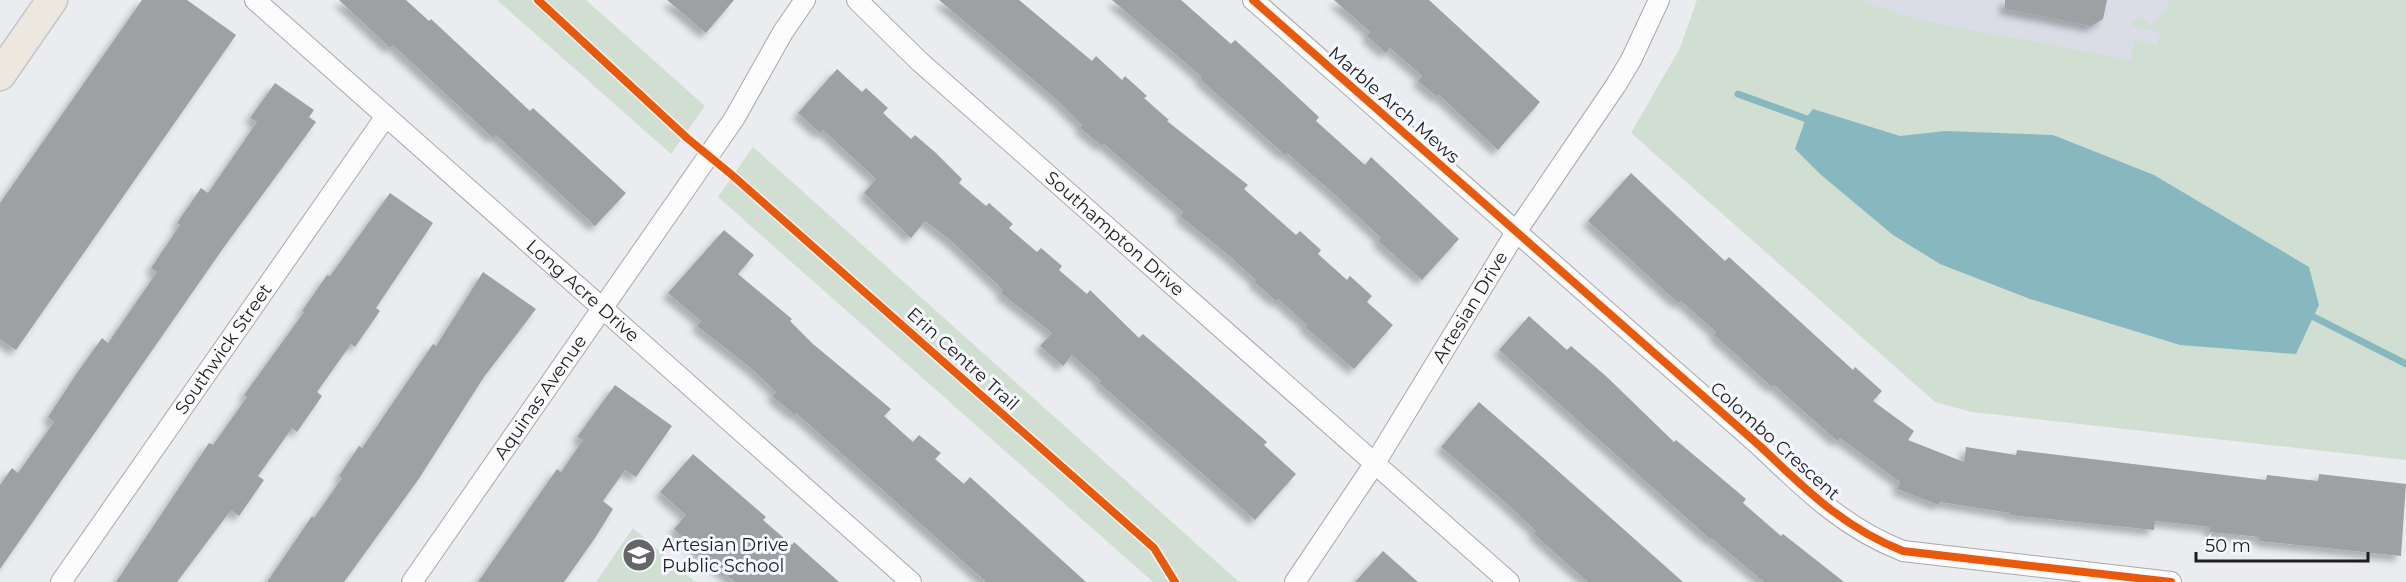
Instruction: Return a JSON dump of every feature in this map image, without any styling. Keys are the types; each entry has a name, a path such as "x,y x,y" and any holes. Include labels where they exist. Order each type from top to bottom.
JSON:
{"main road":[{"path":"0,75 52,0"}],"street":[{"name":"Long Acre Drive","path":"255,0 911,582"},
{"name":"Aquinas Avenue","path":"412,582 734,119 783,32 805,0"},
{"name":"Southampton Drive","path":"858,0 920,61 1375,463"},
{"name":"Marble Arch Mews","path":"1253,0 1516,232"},
{"name":"Artesian Drive","path":"1295,582 1375,463 1516,232 1616,85 1631,60 1659,0"},
{"name":"Southwick Street","path":"61,582 386,116"},
{"name":"Colombo Crescent","path":"1516,232 1761,447 1823,506 1872,539 1903,551 2171,582"},
{"path":"1375,463 1509,582"}],"shaded area":[{"path":"1825,0 2215,0 2161,77"}],"green space":[{"path":"497,0 586,0 705,106 671,154"},
{"path":"1697,0 1859,0 1919,20 2130,60 2134,40 2157,45 2160,32 2133,26 2132,23 2140,17 2153,26 2171,0 2406,0 2406,460 1972,412 1935,402 1631,133 1680,48"},
{"path":"753,147 1239,582 1153,582 718,197"},
{"name":"Artesian Drive Public School","path":"633,528 695,582 596,582"}],"water":[{"path":"1813,109 1900,136 1945,131 2053,135 2154,175 2309,267 2319,305 2296,354 2180,345 2030,299 1940,264 1893,235 1820,174 1795,149 1806,118"}],"building":[{"path":"142,0 187,0 236,35 16,350 0,339 0,203"},
{"path":"339,0 406,0 429,21 431,19 530,111 533,108 626,193 595,226 496,135 493,138 393,45 390,48"},
{"path":"667,0 734,0 706,33"},
{"path":"939,0 1019,0 1092,61 1096,56 1122,80 1125,76 1147,96 1144,98 1169,120 1167,121 1248,185 1244,189 1296,235 1300,231 1321,250 1318,254 1347,280 1350,276 1372,296 1367,302 1393,325 1354,369 1305,327 1307,325 1278,299 1276,301 1254,282 1256,280 1228,255 1180,216 1183,212 1104,144 1102,146 1080,128 1082,125 1057,100"},
{"path":"1112,0 1181,0 1231,44 1235,40 1319,117 1316,121 1365,165 1371,157 1459,239 1422,280 1378,241 1381,238 1336,196 1287,153 1285,155 1200,79 1202,77"},
{"path":"1334,0 1429,0 1540,102 1498,150 1439,95 1437,97 1418,81 1422,76 1390,48 1386,53 1367,36 1370,32"},
{"path":"2005,0 2107,0 2103,19 2091,26 2005,9"},
{"path":"837,69 862,92 866,88 888,108 883,113 911,139 915,135 936,153 962,179 959,183 986,206 989,203 1013,224 1009,228 1037,252 1041,248 1062,266 1059,270 1087,294 1090,290 1139,338 1143,334 1267,442 1264,445 1296,474 1255,520 1099,383 1101,381 1072,355 1063,366 1040,346 1052,333 1001,293 1003,290 949,239 925,221 911,238 864,193 876,179 823,130 820,133 798,113"},
{"path":"275,83 314,110 309,117 316,122 224,247 0,569 0,485 12,468 18,473 54,422 48,417 77,373 102,338 108,343 157,272 151,268 180,225 177,223 201,188 208,193 257,122 250,118"},
{"path":"1631,173 1725,261 1729,257 1853,370 1855,367 1882,391 1873,401 1914,431 1908,440 1964,462 1966,447 2016,455 2017,450 2266,480 2267,475 2318,481 2319,474 2406,484 2401,556 2260,541 2260,537 2210,532 2210,527 2155,521 2154,530 2009,515 2010,513 1940,502 1939,505 1897,489 1900,482 1840,438 1837,441 1774,385 1772,387 1714,335 1716,332 1681,301 1678,303 1588,221"},
{"path":"390,193 433,223 376,308 380,311 355,347 351,344 317,392 322,396 297,432 292,428 258,476 264,480 239,516 231,510 177,582 116,582 209,443 213,445 247,397 244,395 304,312 302,311 327,275 330,276"},
{"path":"724,230 754,255 738,274 792,319 790,321 813,344 891,409 884,416 913,442 919,435 941,453 935,459 964,484 970,477 1086,582 986,582 796,413 795,415 772,396 776,392 752,369 697,326 701,321 668,293"},
{"path":"483,272 536,309 484,377 418,480 344,582 267,582 312,516 314,518 342,478 339,476 359,446 362,448 433,344 436,346"},
{"path":"1529,316 1567,350 1571,346 1607,377 1674,442 1676,440 1746,499 1743,503 1781,536 1783,534 1844,582 1764,582 1710,539 1499,350"},
{"path":"615,385 672,426 636,477 625,470 603,501 613,509 595,538 564,582 478,582 557,469 561,472 583,440 577,437"},
{"path":"1479,402 1683,582 1588,582 1565,562 1534,534 1536,531 1506,503 1441,447"},
{"path":"693,454 766,517 763,520 792,545 794,542 839,582 735,582 697,551 674,529 686,515 660,492"},
{"path":"1383,551 1418,582 1355,582"}],"waterway":[{"path":"1738,94 1815,122"},
{"path":"2306,313 2406,364"}],"cycle path":[{"name":"Erin Centre Trail","path":"538,0 687,138 732,175 1154,548 1175,582"},
{"path":"1253,0 1761,447 1810,493 1862,531 1903,551 2171,582"}],"place":[{"name":"Artesian Drive Public School","path":"639,555"}]}
